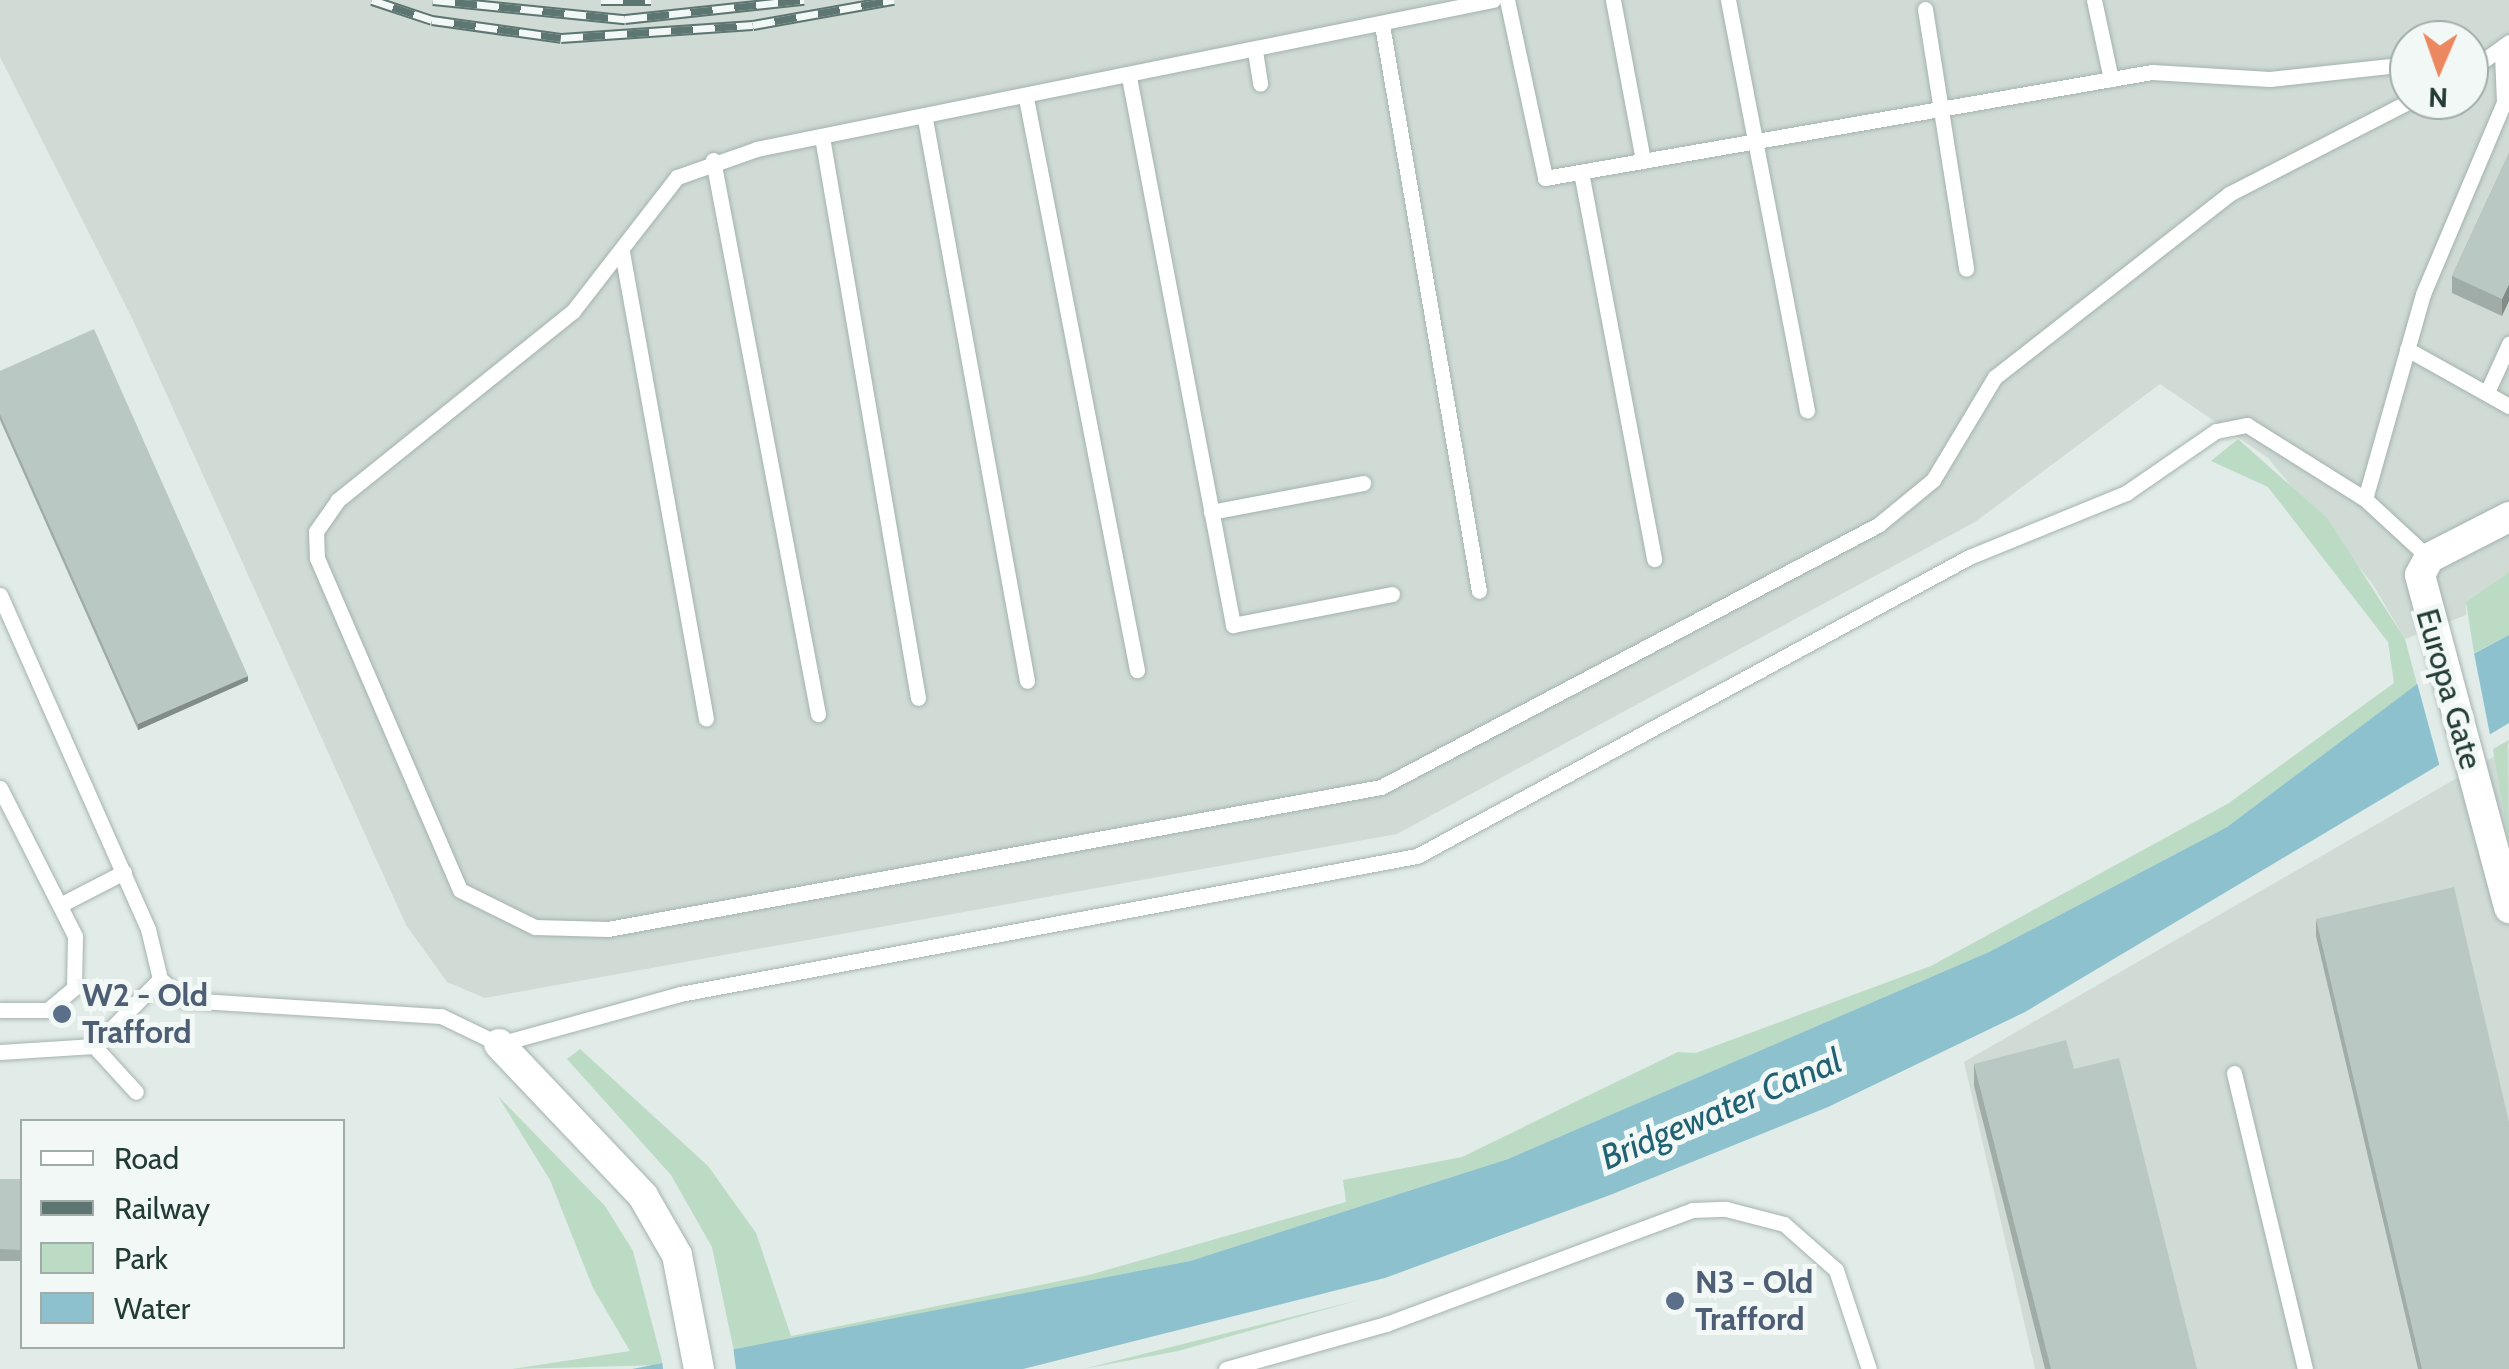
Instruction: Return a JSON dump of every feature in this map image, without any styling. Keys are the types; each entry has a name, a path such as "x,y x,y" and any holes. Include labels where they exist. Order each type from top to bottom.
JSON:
{"street":[{"path":"2429,558 2509,517"},
{"name":"Europa Gate","path":"2429,558 2420,575 2509,908"},
{"path":"499,1044 643,1196 677,1255 699,1369"}],"lane":[{"path":"1493,0 713,160 677,177 622,252 507,371 338,500 314,544 460,890 535,927 608,928 1056,852 1346,797 1420,772 1910,504 1995,376 2229,194 2389,112"},
{"path":"1507,0 1545,178 2111,80 2192,71 2270,79 2389,66"},
{"path":"1613,0 1643,162"},
{"path":"1728,0 1806,410"},
{"path":"2094,0 2111,80"},
{"path":"1925,9 1966,269"},
{"path":"1382,24 1480,592"},
{"path":"2365,499 2407,349 2504,102 2506,48"},
{"path":"1255,51 1260,84"},
{"path":"1129,77 1233,625 1392,594"},
{"path":"1026,98 1137,670"},
{"path":"925,119 1027,681"},
{"path":"822,137 918,698"},
{"path":"713,160 818,714"},
{"path":"1581,172 1654,560"},
{"path":"622,252 706,719"},
{"path":"2488,390 2509,344"},
{"path":"2407,349 2488,390 2509,406"},
{"path":"0,595 124,872 160,979 184,1000 442,1016 499,1044 680,994 1417,856 1969,557 2126,493 2216,431 2247,425 2365,499 2429,558"},
{"path":"1211,512 1362,483"},
{"path":"0,788 75,936 74,988 48,1010 0,1010"},
{"path":"60,905 124,872"},
{"path":"0,1052 94,1046 160,979"},
{"path":"94,1046 136,1092"},
{"path":"2234,1073 2304,1369"},
{"path":"1226,1369 1386,1324 1692,1210 1726,1209 1784,1224 1836,1270 1869,1369"}],"shaded area":[{"path":"0,0 2509,0 2509,572 2466,602 2466,615 2405,639 2372,583 2268,458 2160,384 1975,522 1397,834 485,998 447,982 406,925 133,320 0,57"},
{"path":"2509,748 2509,1369 2035,1369 1964,1062"}],"green space":[{"path":"2238,439 2327,518 2405,639 2417,684 2227,827 1989,952 1508,1159 1190,1261 734,1351 712,1247 671,1175 567,1059 580,1049 708,1166 756,1233 791,1336 1089,1275 1346,1202 1343,1180 1462,1157 1678,1052 1696,1053 1931,966 2229,803 2394,683 2388,642 2268,487 2211,461"},
{"path":"2509,572 2509,635 2474,653 2466,602"},
{"path":"2509,740 2507,750 2509,842 2493,749"},
{"path":"498,1096 605,1206 633,1251 663,1365 512,1369 630,1351 593,1288 550,1180"},
{"path":"1359,1300 1178,1351 1083,1369"}],"water":[{"name":"Bridgewater Canal","path":"2509,635 2509,723 2025,1012 1828,1107 1610,1195 1385,1278 1023,1369 632,1369 1190,1261 1508,1159 1989,952 2227,827 2417,684"}],"pier":[{"path":"2473,648 2491,740 2441,771 2416,679"},
{"path":"733,1346 736,1369 663,1369 662,1360"}],"building":[{"path":"2509,153 2509,284 2502,299 2452,276"},
{"path":"94,329 248,676 138,724 0,414 0,371"},
{"path":"2454,887 2509,1122 2509,1369 2422,1369 2316,919"},
{"path":"2066,1040 2074,1069 2119,1058 2197,1369 2051,1369 1974,1064"},
{"path":"0,1179 20,1179 20,1250 0,1249"}],"railway":[{"path":"372,0 432,20 561,38 753,25 894,0"},
{"path":"433,0 625,19 804,0"},
{"path":"601,0 651,0"}],"place":[{"name":"W2 - Old Trafford","path":"62,1014"},
{"name":"N3 - Old Trafford","path":"1675,1301"}]}
